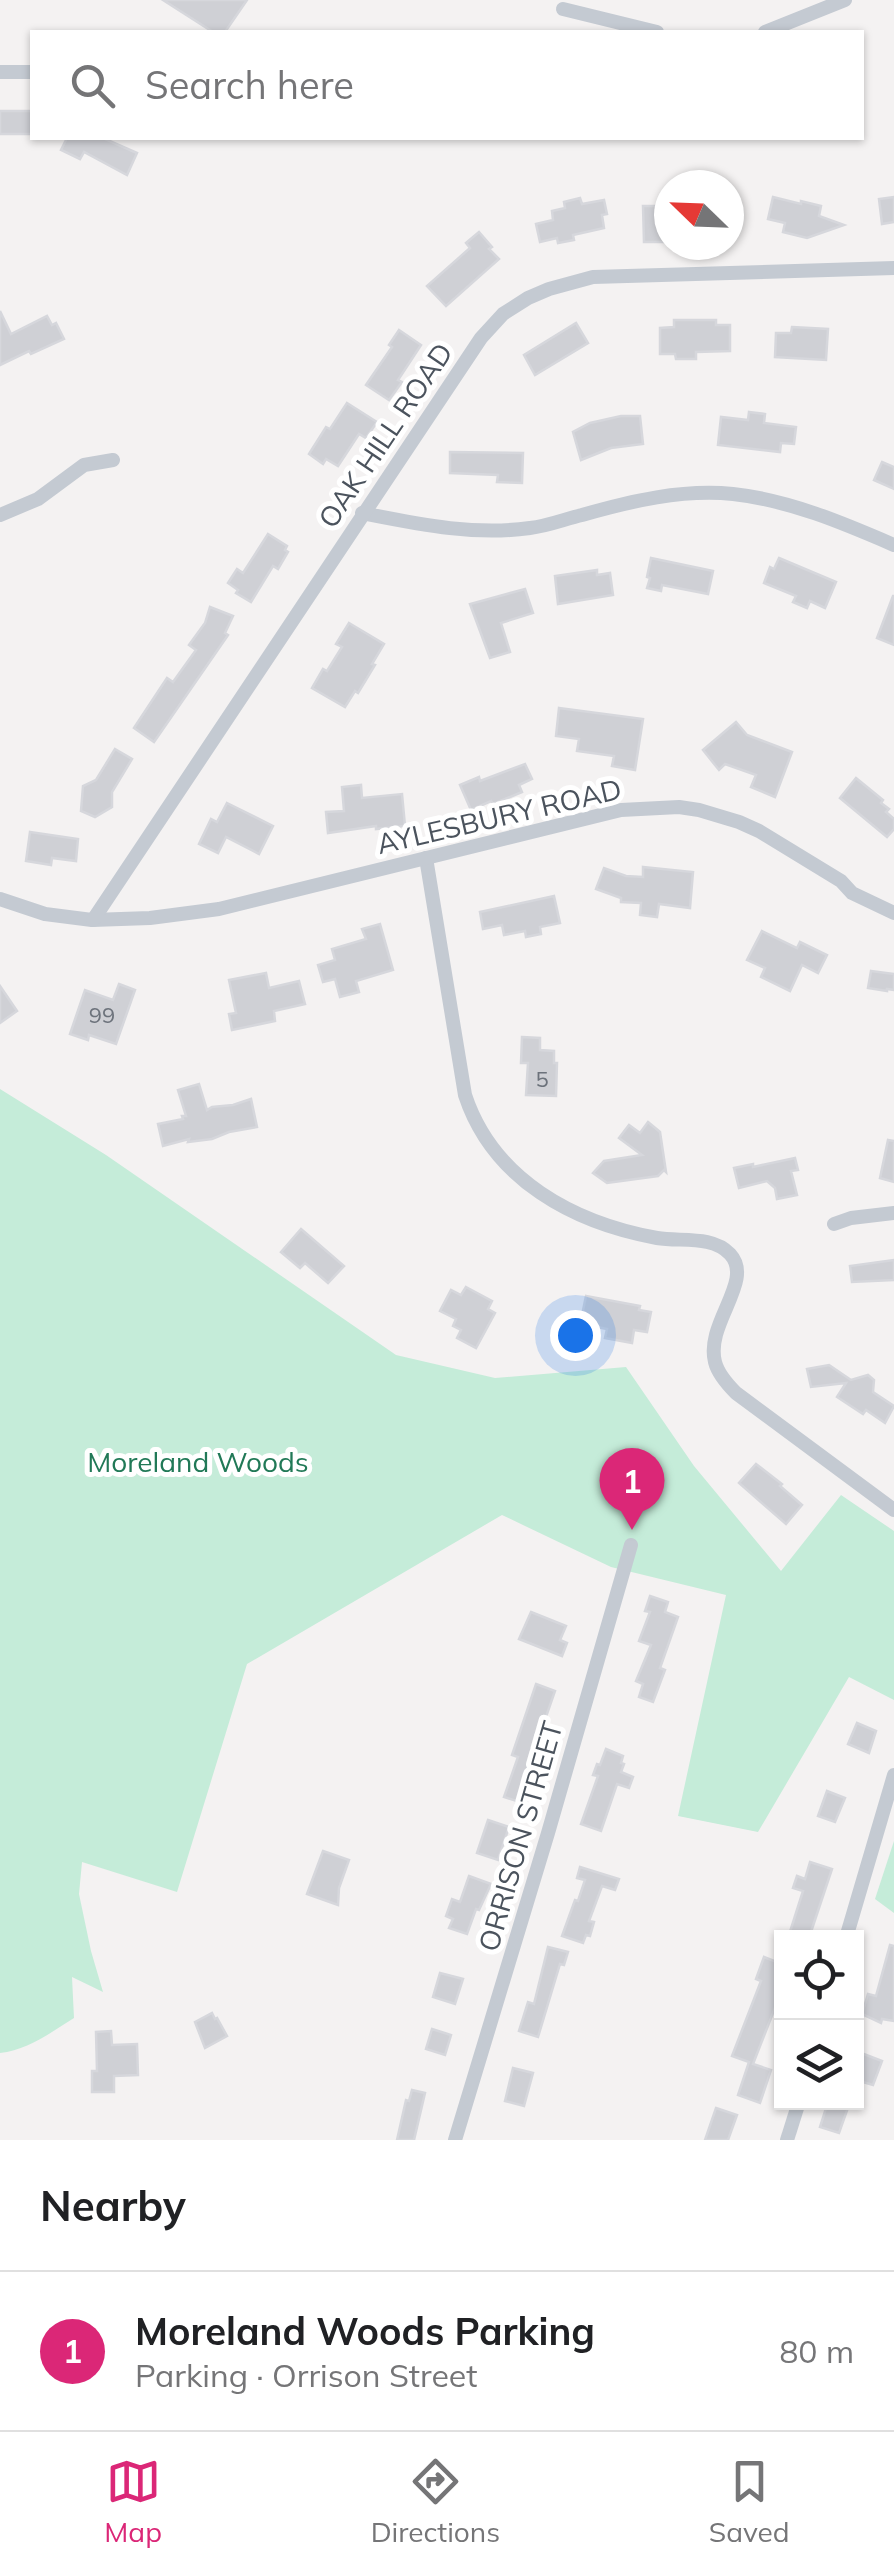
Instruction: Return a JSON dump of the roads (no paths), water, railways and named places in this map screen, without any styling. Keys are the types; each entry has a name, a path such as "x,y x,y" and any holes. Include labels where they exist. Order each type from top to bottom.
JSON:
{"street":[{"path":"770,30 846,0"},
{"path":"563,9 649,30"},
{"path":"0,72 30,72"},
{"name":"OAK HILL ROAD","path":"93,920 362,512 481,338 503,314 549,289 593,276 894,268"},
{"path":"0,515 38,500 84,465 113,460"},
{"path":"362,512 416,524 501,531 534,528 651,497 731,494 805,510 894,545"},
{"name":"AYLESBURY ROAD","path":"0,899 45,914 93,920 219,909 621,810 679,808 720,815 759,831 840,881 852,893 894,913"},
{"path":"426,858 465,1095 489,1145 526,1184 576,1213 658,1238 721,1246 737,1266 737,1281 716,1329 713,1347 723,1379 736,1393 894,1510"},
{"path":"834,1224 894,1213"},
{"name":"ORRISON STREET","path":"455,2140 631,1546"},
{"path":"848,1930 894,1775"},
{"path":"788,2140 796,2110"}],"place":[{"name":"Moreland Woods Parking","path":"632,1530"}],"park label":[{"name":"Moreland Woods","path":"198,1461"}]}
